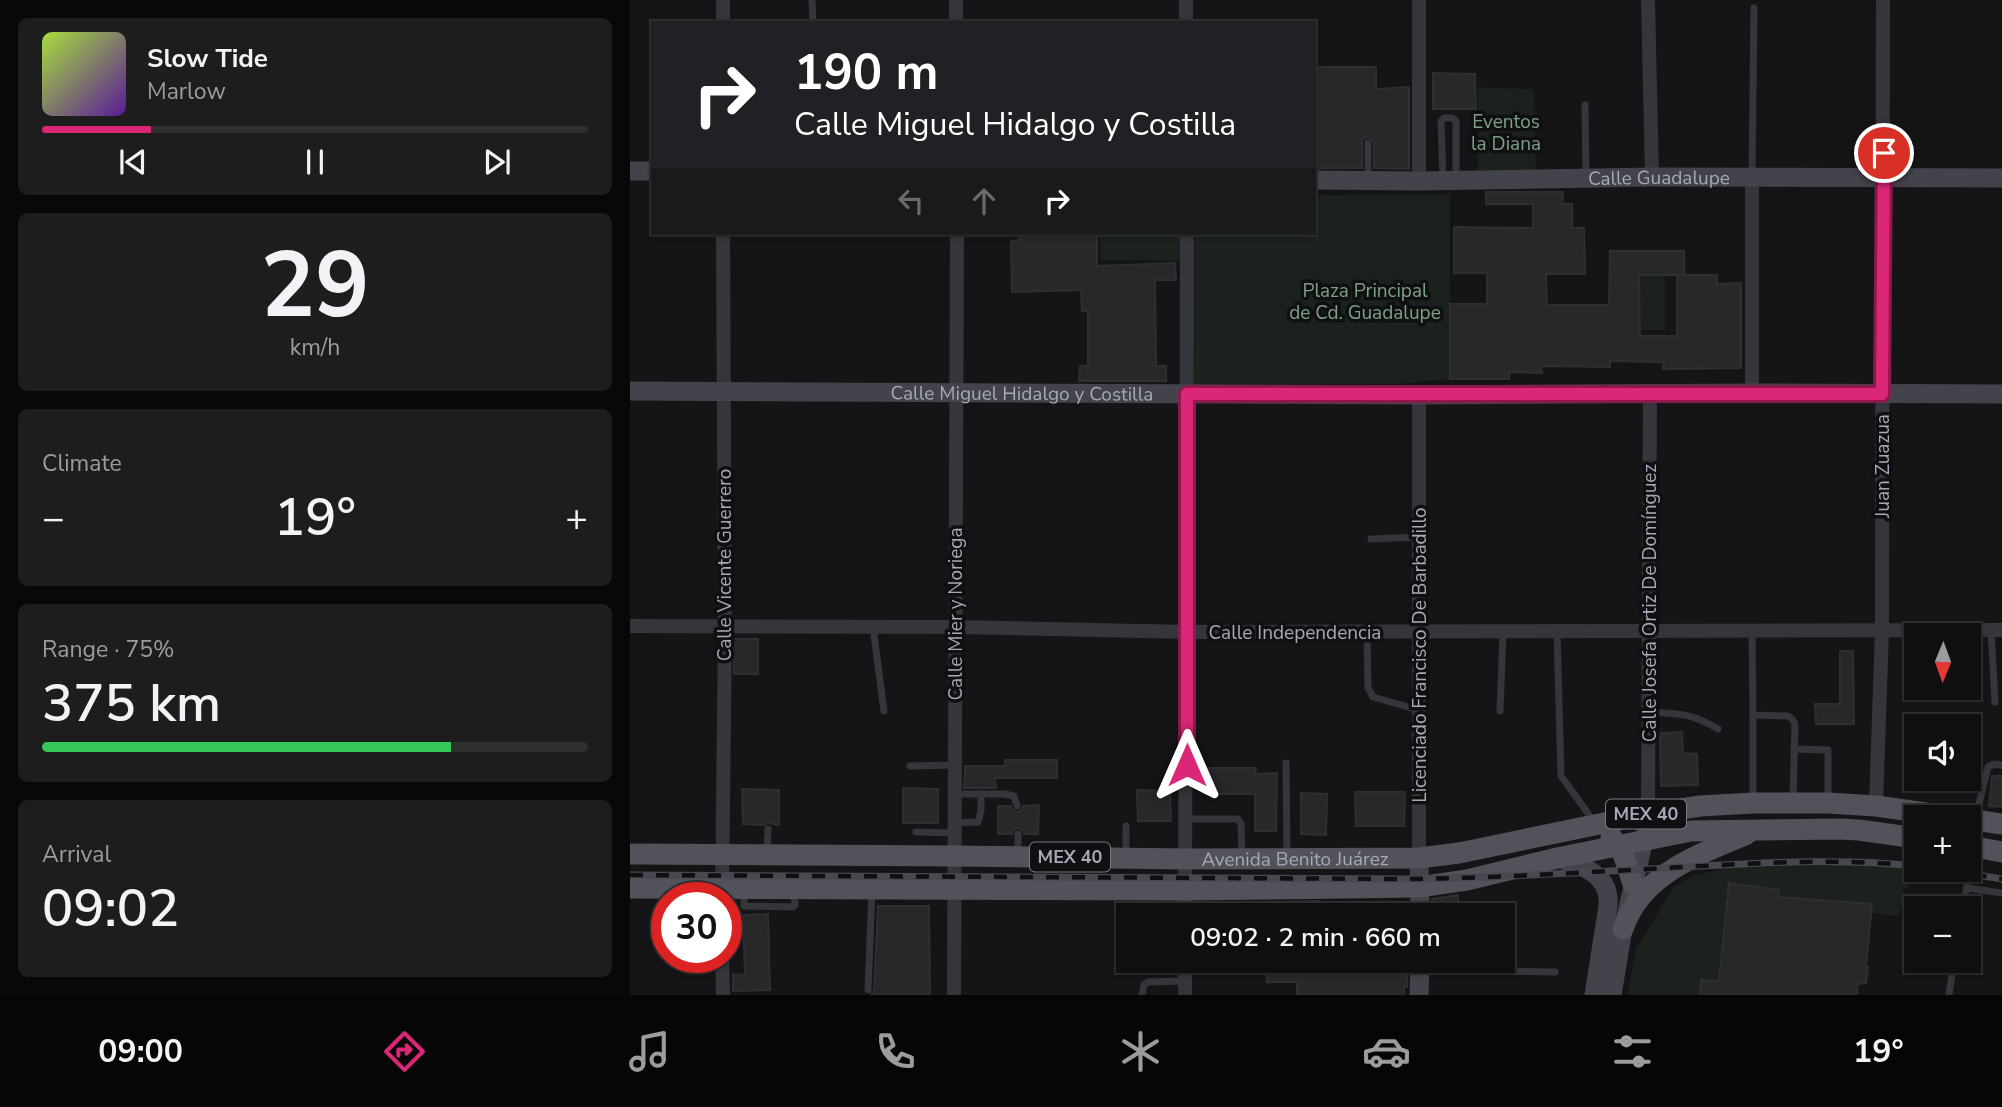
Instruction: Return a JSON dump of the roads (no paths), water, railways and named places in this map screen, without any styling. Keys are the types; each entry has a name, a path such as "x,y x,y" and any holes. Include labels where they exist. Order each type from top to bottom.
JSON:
{"main road":[{"name":"Avenida Benito Juárez","path":"630,854 1186,859 1419,858 1459,853 1648,814 1700,806 1828,803 1904,810"},
{"name":"Avenida Benito Juárez","path":"1981,821 2002,824"},
{"path":"1596,825 1619,846 1633,884"},
{"name":"Avenida Benito Juárez","path":"742,888 1186,890 1419,887 1467,880 1557,858 1690,831 1840,828 1904,836"},
{"path":"1623,929 1627,917 1644,891 1662,875 1758,829"},
{"path":"1981,848 2002,852"},
{"name":"Avenida Benito Juárez","path":"630,888 651,889"}],"street":[{"path":"723,0 723,21"},
{"path":"956,0 957,21"},
{"path":"1186,0 1186,21"},
{"path":"1419,0 1419,181"},
{"path":"1648,0 1652,177"},
{"name":"Juan Zuazua","path":"1876,806 1882,629 1883,0"},
{"path":"630,171 651,171"},
{"path":"1752,178 1752,393"},
{"name":"Calle Guadalupe","path":"1316,180 2002,178"},
{"name":"Calle Vicente Guerrero","path":"722,882 725,627 723,235"},
{"name":"Calle Mier y Noriega","path":"954,995 957,235"},
{"path":"1185,903 1187,235"},
{"name":"Calle Miguel Hidalgo y Costilla","path":"630,391 1419,395 2002,394"},
{"name":"Calle Josefa Ortiz De Domínguez","path":"1648,814 1650,393"},
{"name":"Licenciado Francisco De Barbadillo","path":"1419,395 1420,903"},
{"name":"Calle Independencia","path":"630,626 955,627 1187,632 1996,630"},
{"path":"1612,995 1648,814"},
{"path":"1557,858 1589,869 1602,881 1609,897 1594,995"},
{"path":"722,973 723,995"},
{"path":"1419,995 1420,973"}],"lane":[{"path":"812,0 813,21"},
{"path":"1752,178 1754,8"},
{"path":"1585,106 1586,178"},
{"path":"1444,118 1456,121 1450,181 1441,121 1444,118"},
{"path":"1368,144 1368,180"},
{"path":"1371,539 1419,537"},
{"path":"873,627 884,711"},
{"path":"1752,630 1753,803"},
{"path":"1994,702 1996,630"},
{"path":"1557,631 1561,776 1596,825"},
{"path":"1367,632 1368,688 1373,697 1419,710"},
{"path":"1500,711 1503,632"},
{"path":"1650,712 1700,718 1718,729"},
{"path":"1752,715 1783,715 1792,719 1795,724 1793,803"},
{"path":"1794,749 1828,750 1828,803"},
{"path":"1286,763 1287,859"},
{"path":"1972,805 1988,767 1994,764 2002,765"},
{"path":"910,766 954,765"},
{"path":"954,794 1014,796 1017,806"},
{"path":"916,832 978,822 981,794"},
{"path":"1870,831 1876,806"},
{"path":"1186,819 1238,819 1241,823 1242,859"},
{"path":"1126,826 1126,858"},
{"path":"767,854 768,829"},
{"path":"1018,834 1018,857"},
{"path":"1965,896 1967,882"},
{"path":"868,990 872,888"},
{"path":"1967,888 2002,893"},
{"path":"1515,970 1555,972"},
{"path":"1950,995 1953,973"},
{"path":"1142,995 1144,985 1148,982 1185,988"}],"railway":[{"path":"630,875 1407,879 1800,862 1904,865"},
{"path":"1981,876 2002,879"}],"park label":[{"name":"Eventos la Diana","path":"1506,132"},
{"name":"Plaza Principal de Cd. Guadalupe","path":"1365,301"}]}
